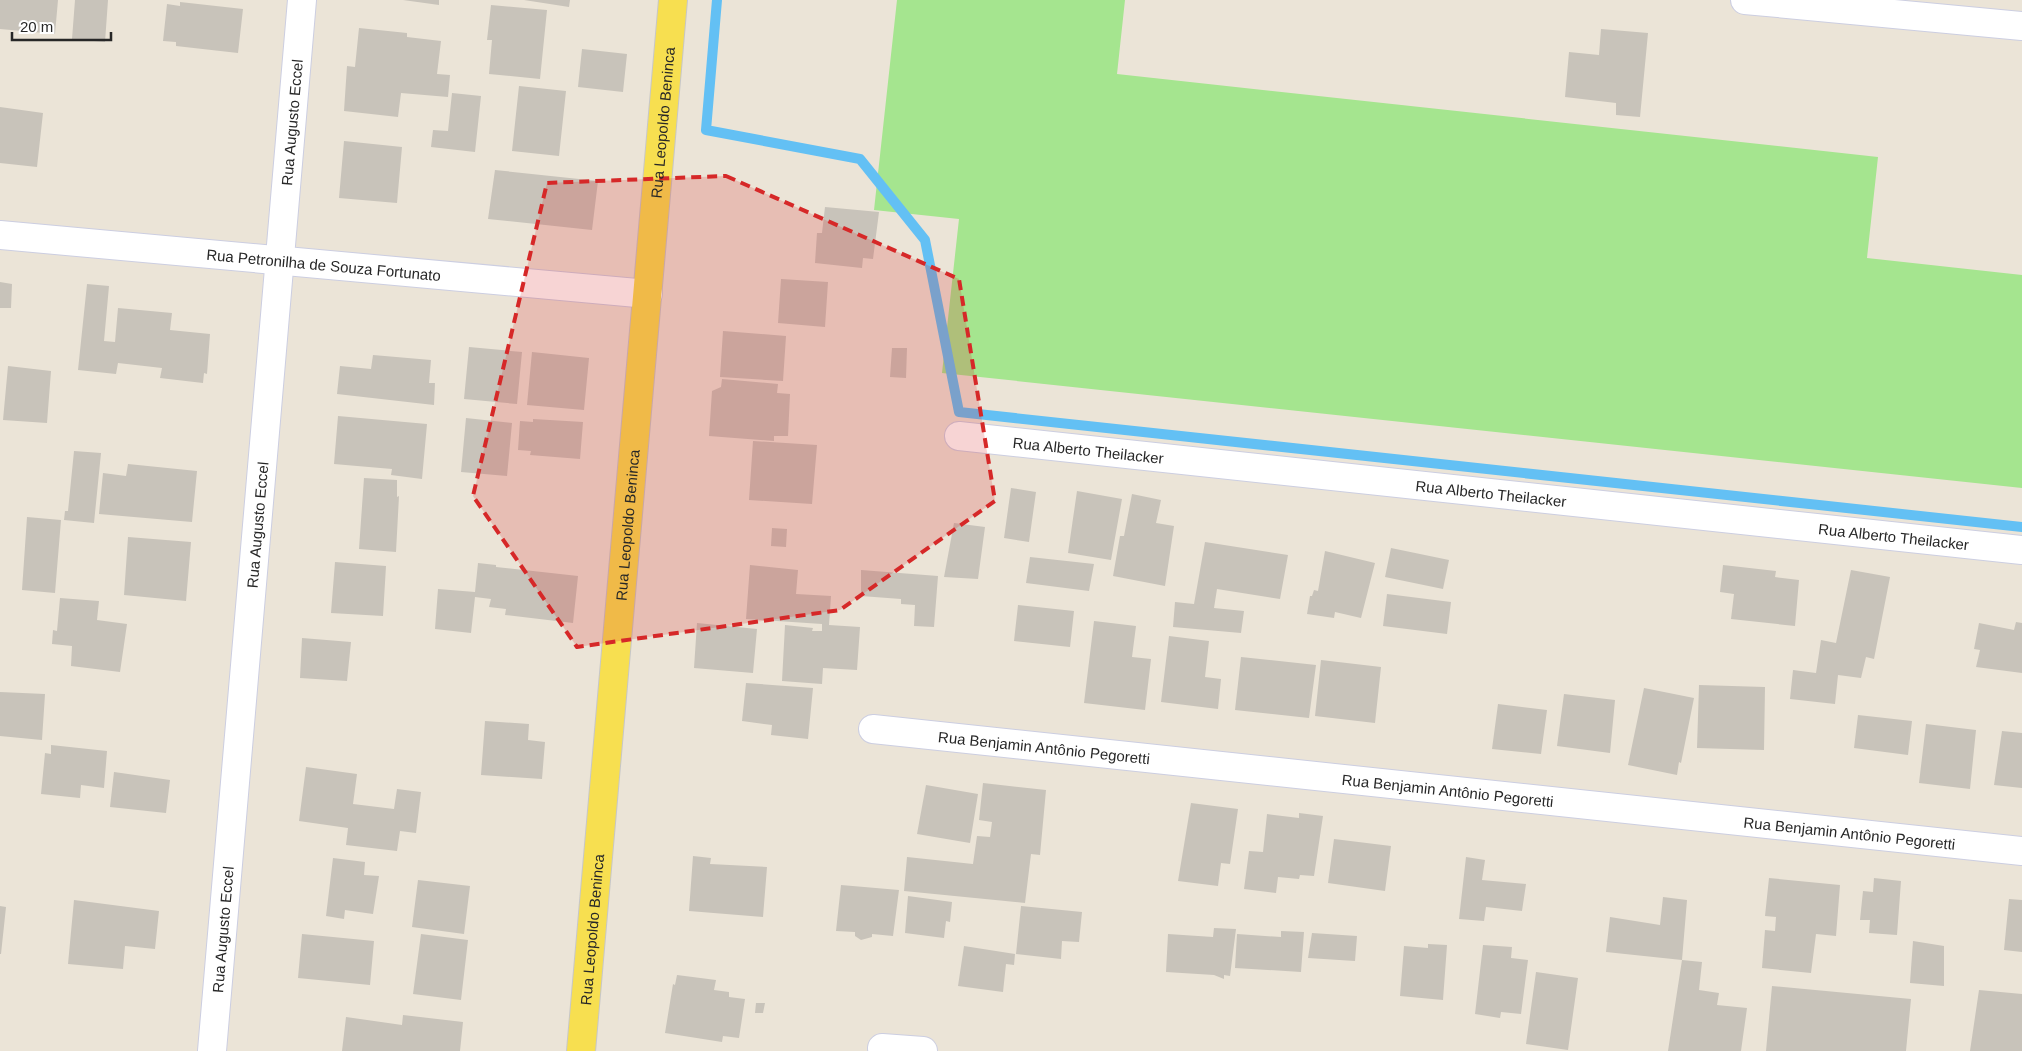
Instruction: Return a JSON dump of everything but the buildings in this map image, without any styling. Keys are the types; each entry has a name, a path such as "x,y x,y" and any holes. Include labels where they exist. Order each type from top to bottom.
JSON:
{"main road":[{"name":"Rua Leopoldo Beninca","path":"581,1051 673,0"}],"street":[{"name":"Rua Augusto Eccel","path":"212,1051 302,0"},
{"path":"1745,0 2022,26"},
{"name":"Rua Petronilha de Souza Fortunato","path":"0,235 648,294"},
{"name":"Rua Alberto Theilacker","path":"959,436 2022,550"},
{"name":"Rua Benjamin Antônio Pegoretti","path":"873,729 2022,851"},
{"path":"882,1048 923,1051"}],"highlighted area":[{"path":"726,176 959,279 995,501 840,610 577,647 473,496 547,183"}],"green space":[{"path":"897,0 1125,0 1117,74 1878,157 1867,258 2022,275 2022,488 942,373 959,219 874,210"}],"waterway":[{"path":"717,0 706,130 860,159 925,240 959,412 2022,527"}]}
